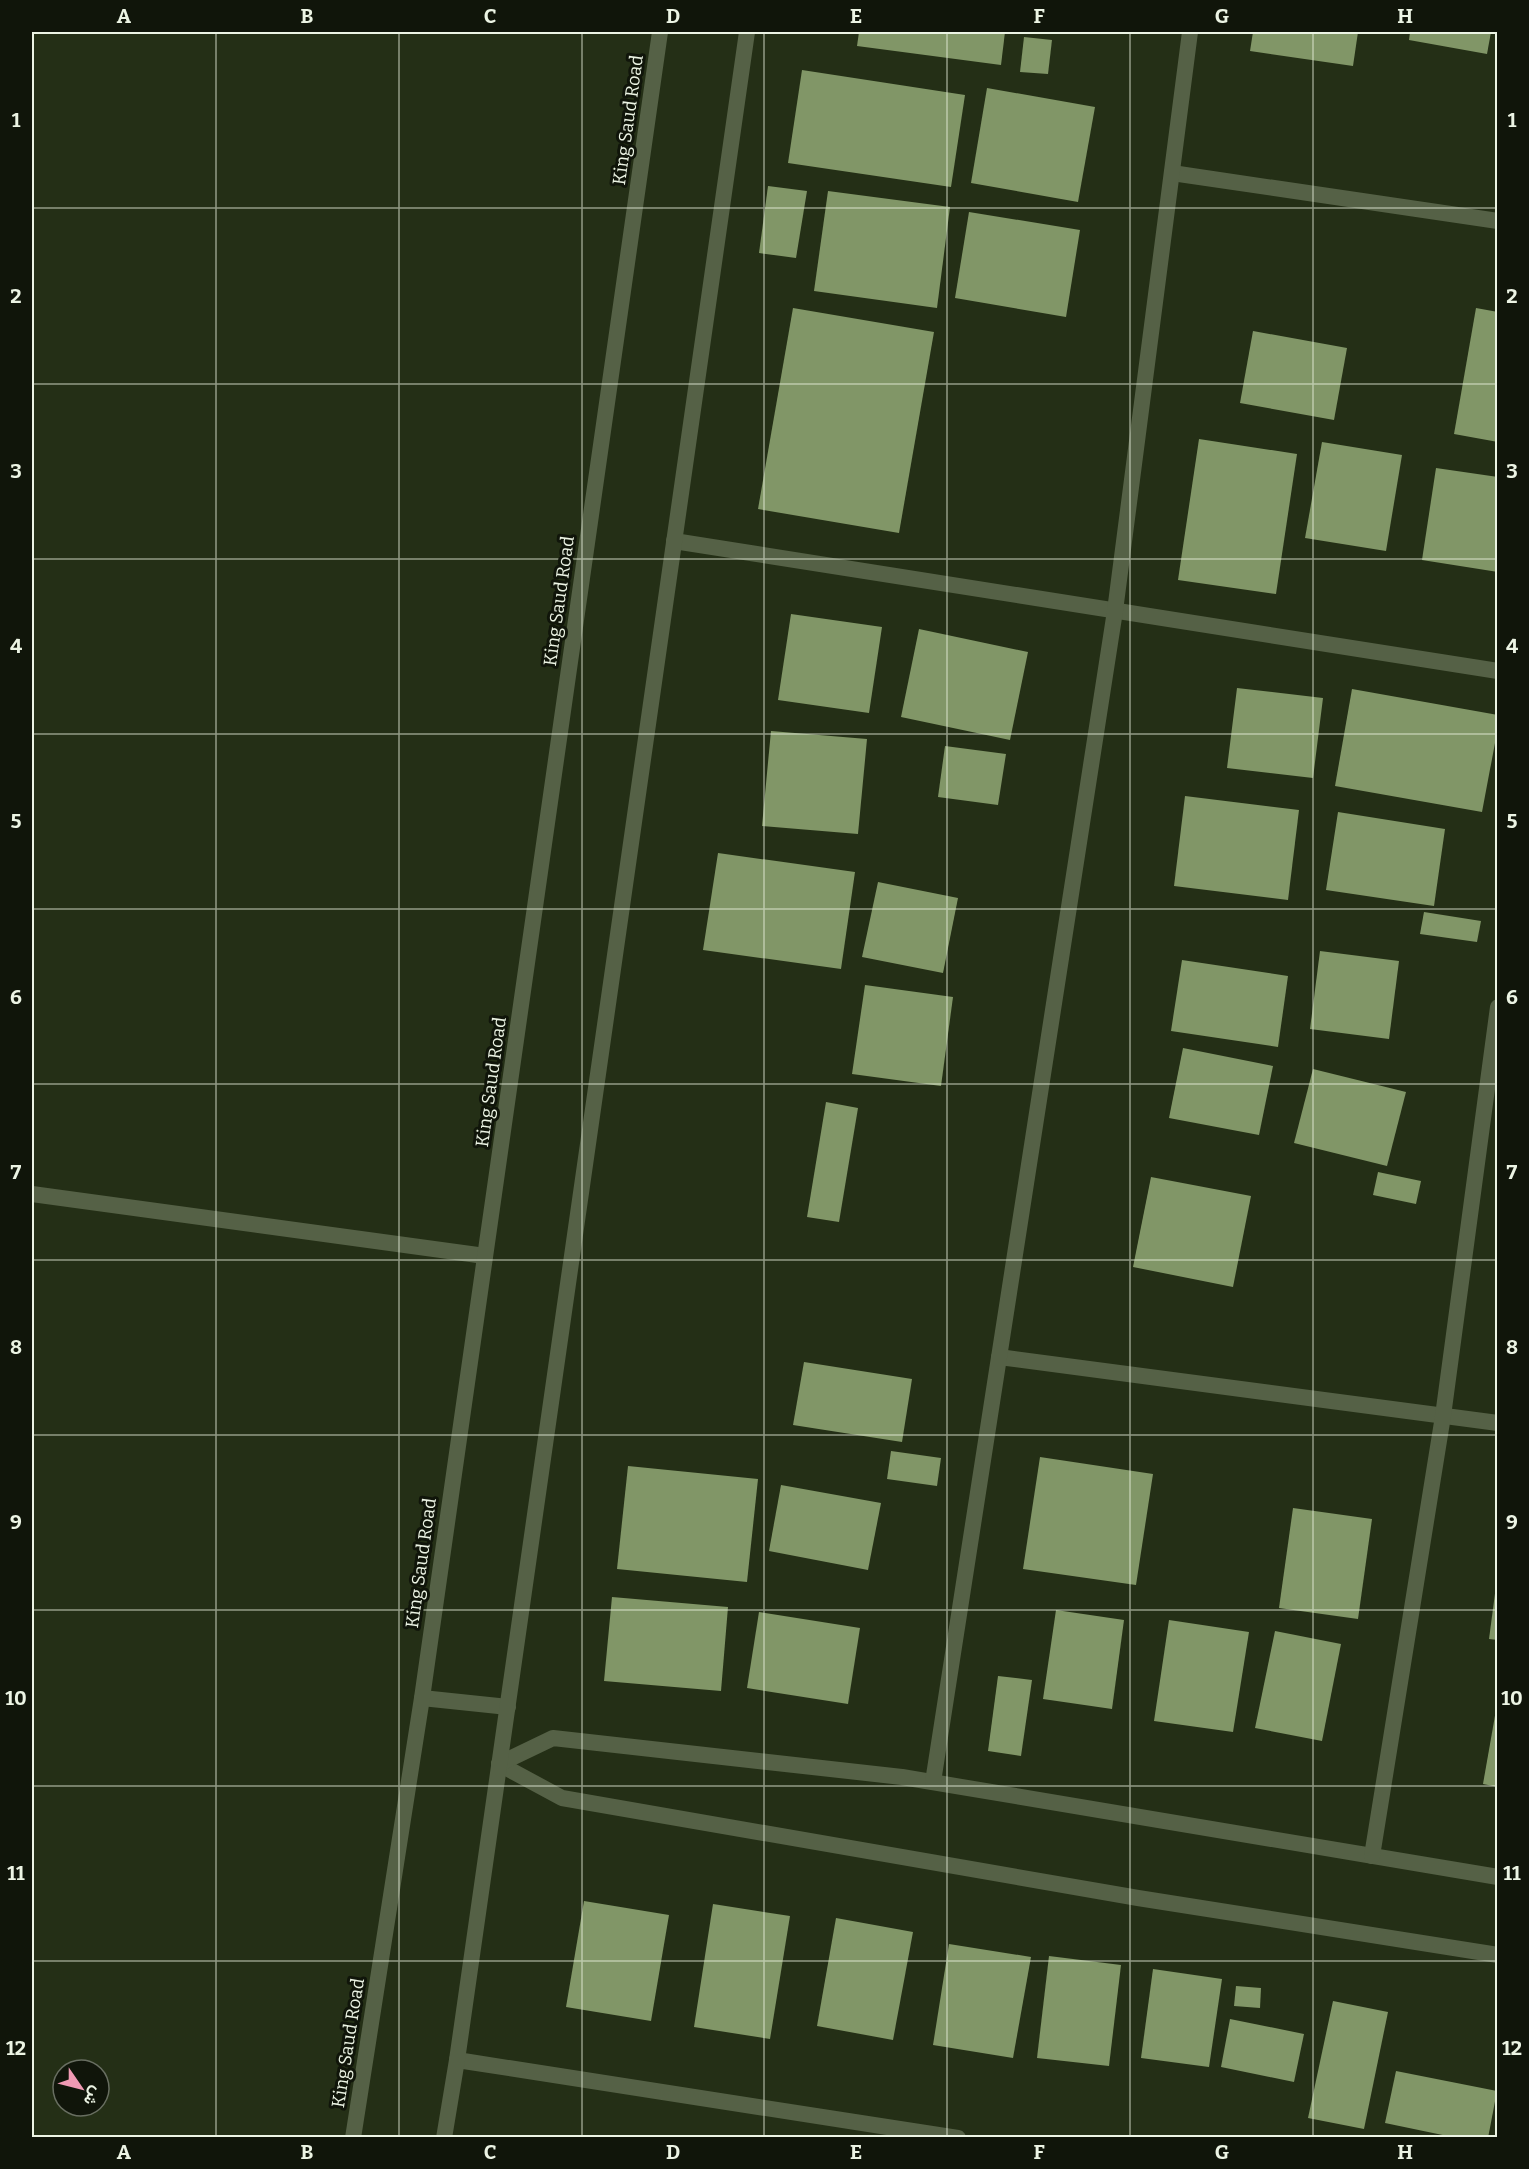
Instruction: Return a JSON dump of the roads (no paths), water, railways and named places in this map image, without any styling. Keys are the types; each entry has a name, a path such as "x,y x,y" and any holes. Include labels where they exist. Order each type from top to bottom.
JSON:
{"street":[{"name":"King Saud Road","path":"353,2138 422,1698 660,32"},
{"path":"444,2138 508,1707 747,32"},
{"path":"933,1782 1115,611 1190,32"},
{"path":"1172,173 1497,222"},
{"path":"674,541 1497,670"},
{"path":"1372,1856 1443,1416 1497,1007"},
{"path":"32,1194 485,1256"},
{"path":"999,1357 1497,1423"},
{"path":"422,1698 508,1707"},
{"path":"499,1764 553,1737 933,1782 1497,1877"},
{"path":"499,1764 562,1798 1138,1898 1497,1954"},
{"path":"457,2060 958,2138"}]}
